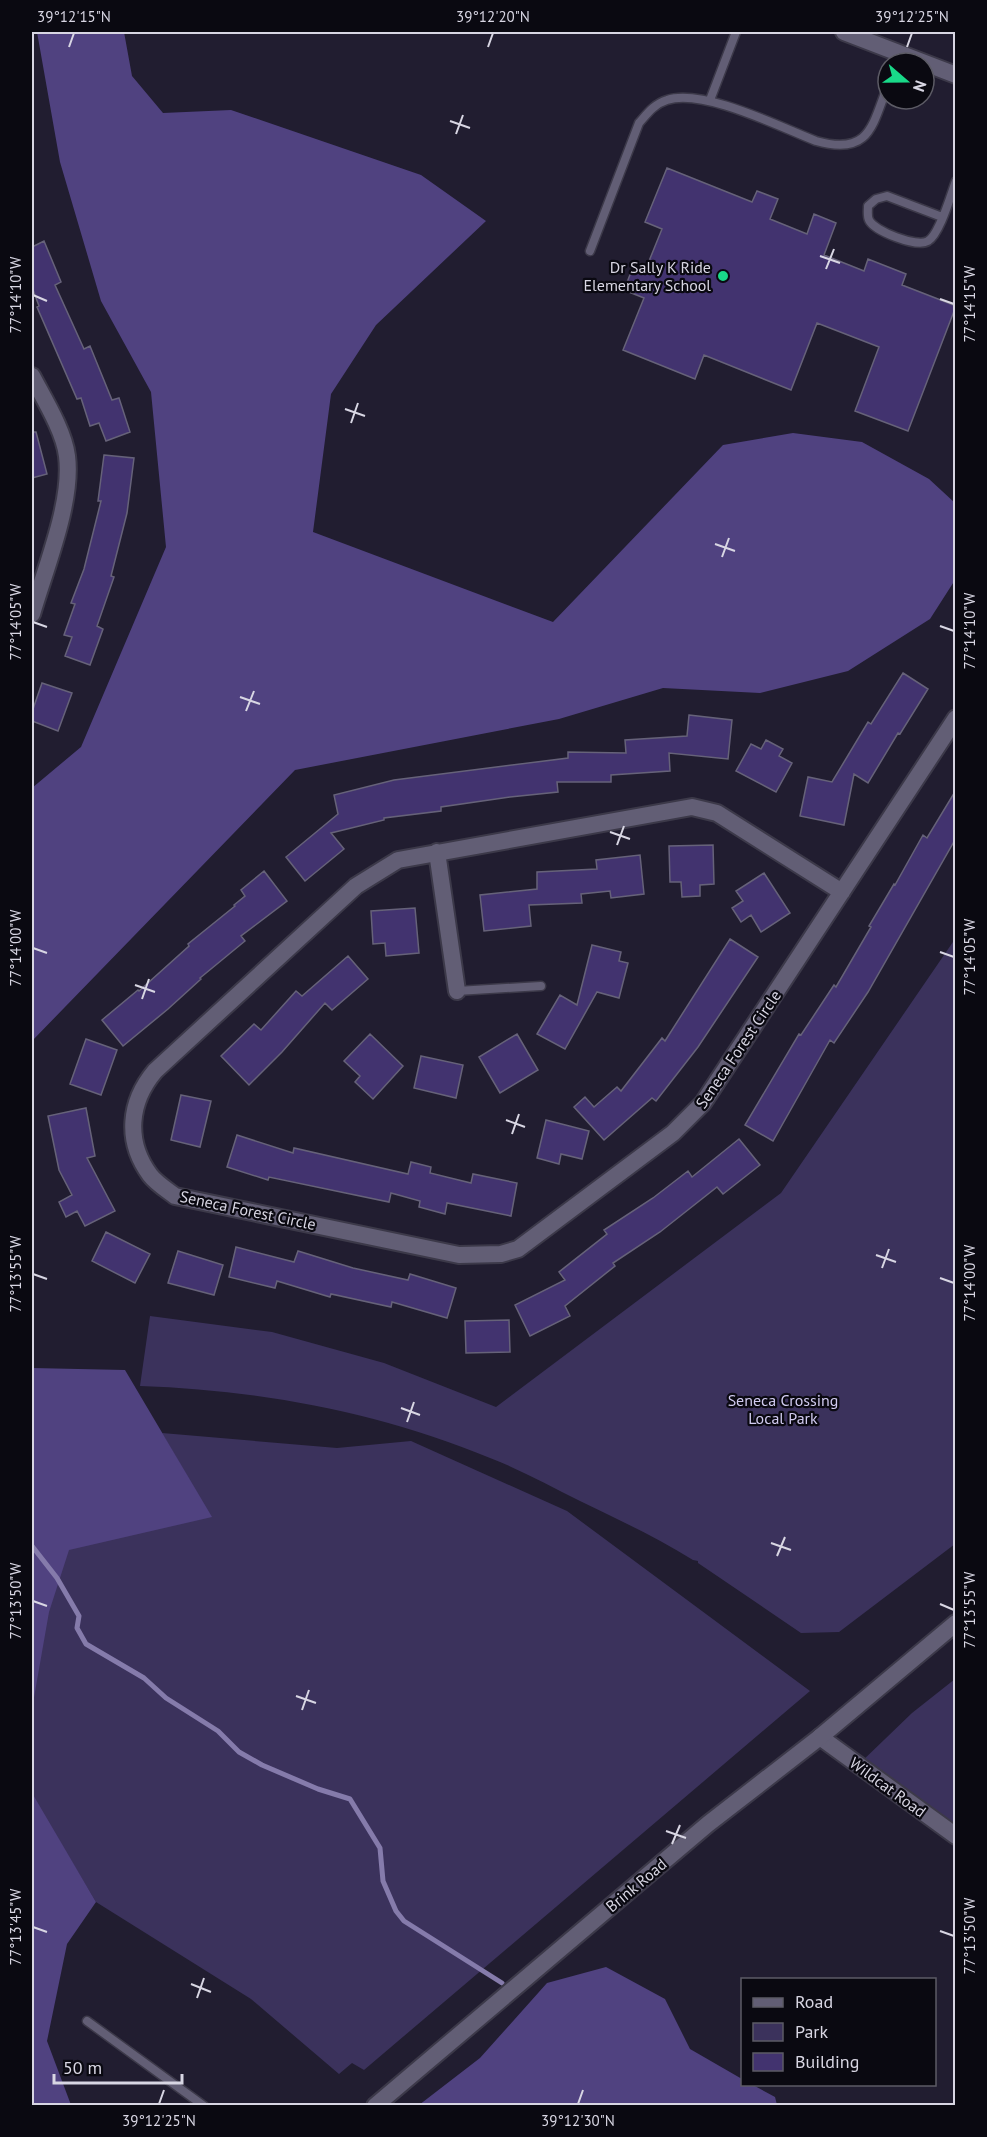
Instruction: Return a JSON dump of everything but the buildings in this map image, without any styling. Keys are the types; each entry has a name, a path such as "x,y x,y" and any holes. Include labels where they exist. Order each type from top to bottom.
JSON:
{"street":[{"path":"844,32 883,51"},
{"path":"936,69 956,75"},
{"path":"32,376 54,417 67,456 66,500 32,614"},
{"name":"Seneca Forest Circle","path":"842,892 717,813 692,807 398,860 356,886 155,1071 145,1083 133,1114 134,1147 150,1176 175,1196 459,1255 501,1254 518,1249 673,1134 703,1103 842,892 956,718"},
{"path":"437,852 458,991"},
{"name":"Brink Road","path":"375,2106 708,1824 820,1737 956,1623"},
{"name":"Wildcat Road","path":"820,1737 956,1836"}],"lane":[{"path":"710,100 735,32"},
{"path":"590,250 639,123 652,108 666,100 685,97 710,100 834,146 848,146 859,141 871,130 878,111"},
{"path":"942,217 887,196 876,199 868,206 867,218 873,227 908,241 920,243 928,241 935,234 942,217 956,181"},
{"path":"458,991 541,986"},
{"path":"87,2021 204,2106"}],"green space":[{"name":"Seneca Crossing Local Park","path":"955,939 955,1544 839,1632 801,1633 698,1561 524,1473 448,1442 362,1416 274,1398 230,1392 140,1386 150,1316 272,1332 384,1363 496,1407 781,1193"},
{"path":"162,1433 337,1448 411,1441 567,1511 810,1691 364,2070 352,2063 339,2074 251,1999 96,1902 54,1832 32,1812 32,1520 211,1517"},
{"path":"955,1679 955,1836 858,1765 912,1713"}],"shaded area":[{"path":"37,32 124,32 132,76 163,113 231,110 421,175 486,221 376,325 331,394 313,532 553,622 723,445 793,433 862,442 929,479 955,503 955,580 930,619 848,671 760,693 663,688 559,719 295,770 32,1041 32,788 81,747 166,547 151,392 101,301 60,162"},
{"path":"32,1368 125,1370 212,1517 69,1550 49,1612 32,1709"},
{"path":"32,1793 96,1902 67,1944 47,2041 71,2105 32,2105"},
{"path":"606,1967 665,1999 690,2049 741,2078 741,2086 755,2086 775,2097 777,2105 419,2105 480,2058 547,1983"}],"waterway":[{"path":"32,1546 57,1578 79,1616 77,1628 86,1644 144,1678 166,1698 218,1731 239,1752 262,1765 318,1789 350,1799 380,1848 383,1881 396,1911 404,1921 502,1983"}],"place":[{"name":"Dr Sally K Ride Elementary School","path":"723,276"}]}
